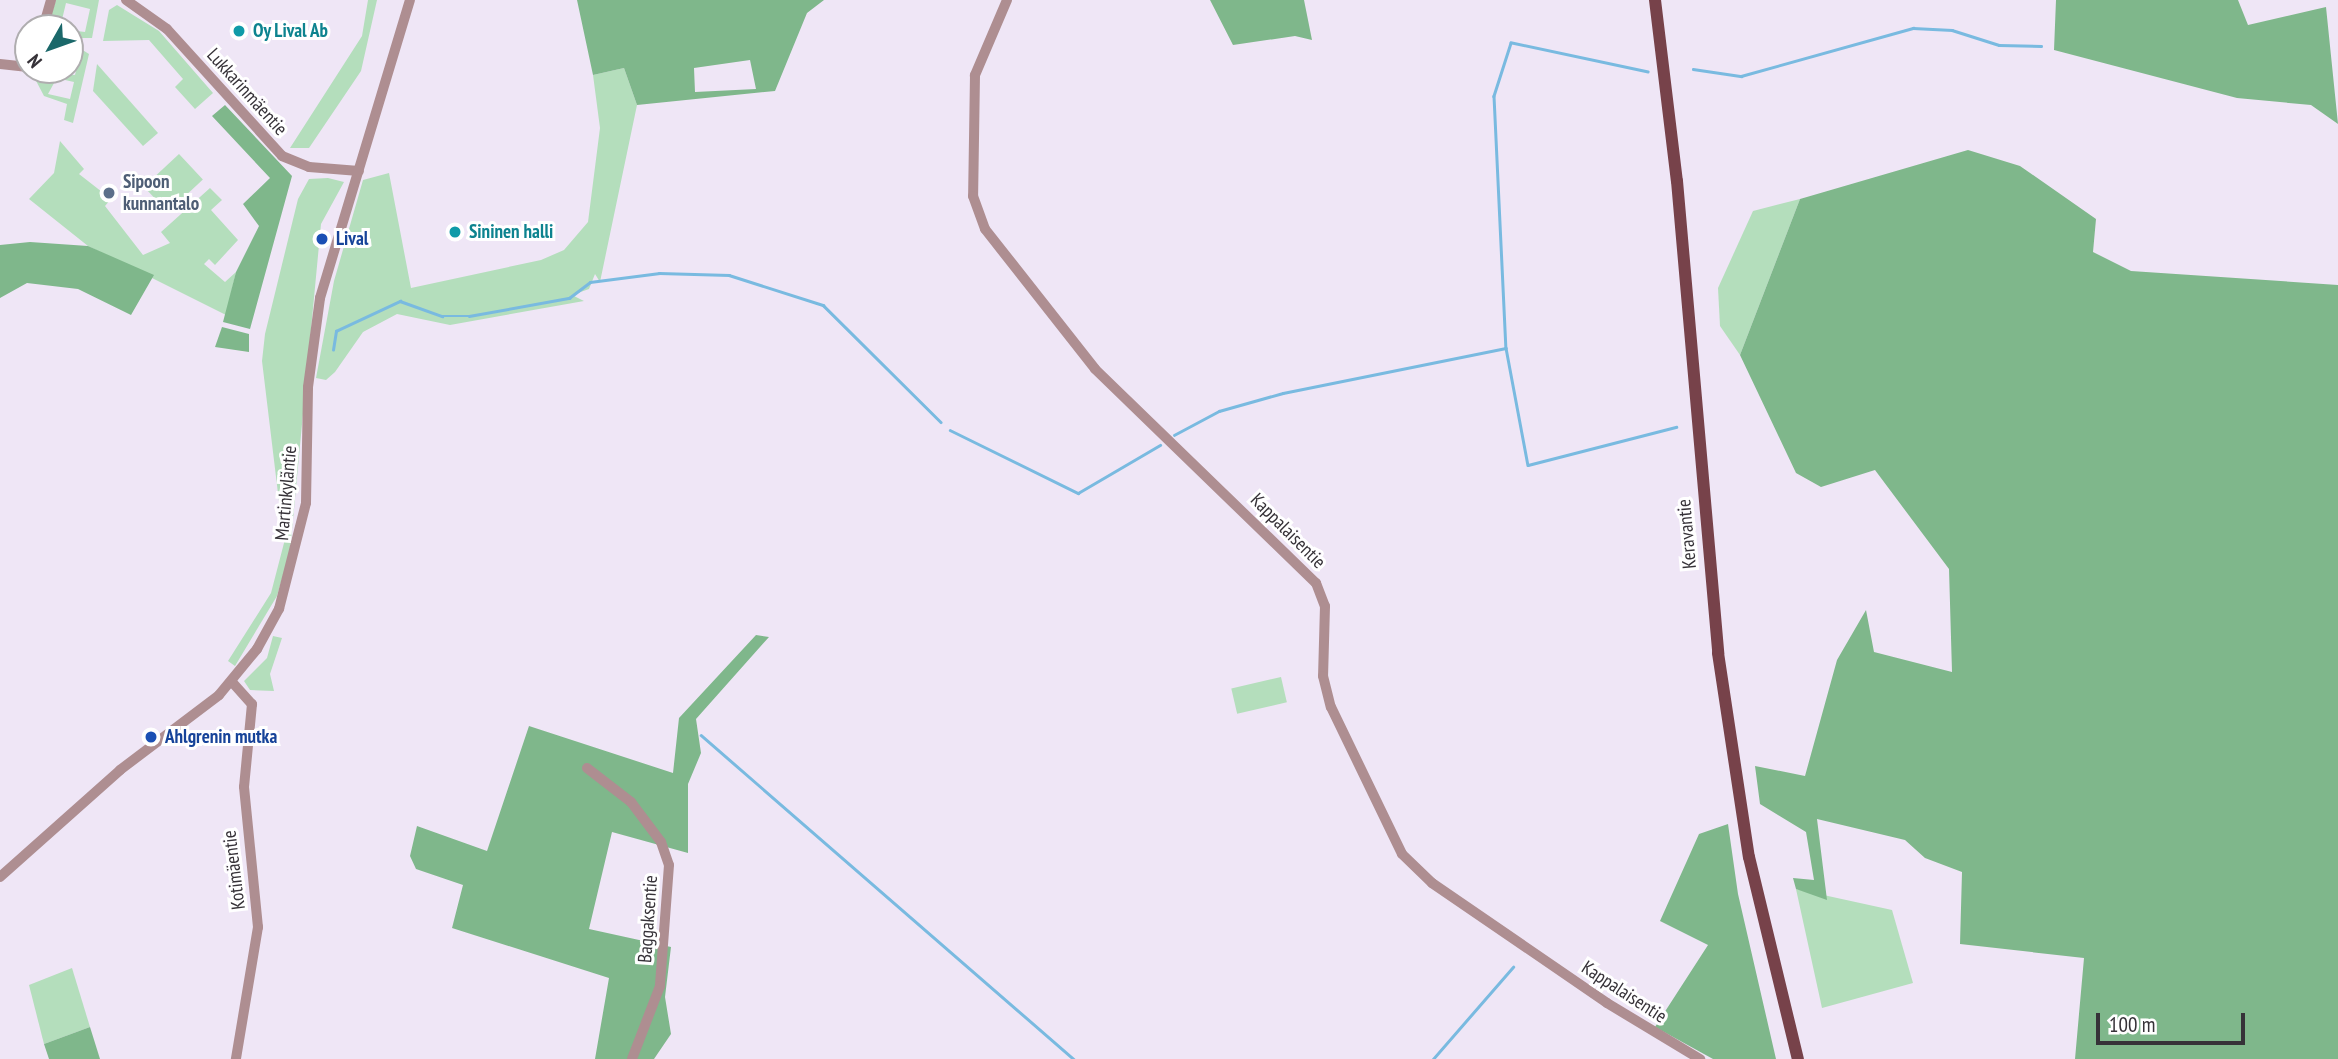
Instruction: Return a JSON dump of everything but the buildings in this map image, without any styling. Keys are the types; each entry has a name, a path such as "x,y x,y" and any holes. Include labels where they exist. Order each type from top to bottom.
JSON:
{"main road":[{"name":"Keravantie","path":"1655,0 1677,181 1718,653 1749,857 1798,1059"}],"street":[{"name":"Lukkarinmäentie","path":"126,0 167,29 282,156 309,167 359,171"},
{"name":"Martinkyläntie","path":"0,877 232,682 275,618 298,554 306,503 313,332 410,0"},
{"name":"Kappalaisentie","path":"1007,0 975,75 973,196 985,229 1102,377 1315,583 1325,606 1323,676 1331,707 1402,854 1432,883 1574,980 1700,1059"},
{"name":"Kotimäentie","path":"232,682 252,704 244,787 258,927 236,1059"},
{"name":"Baggaksentie","path":"587,768 631,802 661,842 668,865 660,986 632,1059"}],"green space":[{"path":"56,0 99,0 92,38 84,38 90,9 66,3 63,14 52,14"},
{"path":"368,0 377,0 361,71 309,148 290,148 362,36"},
{"path":"577,0 824,0 807,13 775,91 637,105 624,68 593,75","holes":["750,60 756,89 695,92 694,68"]},
{"path":"1210,0 1304,0 1312,40 1295,36 1233,45"},
{"path":"2056,0 2238,0 2248,25 2326,7 2338,124 2311,105 2237,98 2054,50"},
{"path":"117,5 159,31 213,93 195,109 175,87 183,79 149,40 103,41 109,10"},
{"path":"84,51 89,54 84,76"},
{"path":"97,64 158,133 143,146 93,91"},
{"path":"624,68 637,105 600,282 595,274 589,289 572,295 584,301 450,325 397,314 363,332 335,372 326,380 316,378 334,281 363,180 389,173 411,288 541,260 564,250 588,222 600,128 593,75"},
{"path":"38,84 54,84 48,94 70,99 74,84 82,84 73,123 64,120 67,104 44,96"},
{"path":"225,105 292,176 250,329 223,322 236,272 259,226 243,204 270,178 212,116"},
{"path":"60,141 84,169 79,174 111,199 105,206 143,255 170,243 161,232 210,188 222,200 211,210 238,240 215,265 209,259 204,264 225,282 236,272 226,315 88,246 29,199 54,173"},
{"path":"1968,150 2020,166 2096,219 2093,252 2131,271 2338,285 2338,1059 2075,1059 2084,958 1960,944 1962,872 1925,858 1905,840 1817,819 1827,900 1796,889 1793,878 1814,880 1806,832 1760,804 1755,766 1805,776 1837,660 1866,610 1874,652 1952,672 1949,569 1875,470 1821,487 1796,473 1740,355 1800,199"},
{"path":"179,154 203,180 168,212 144,187"},
{"path":"328,178 344,182 321,224 290,551 277,596 235,666 228,661 271,593 284,543 262,361 265,334 298,199 309,179"},
{"path":"1800,199 1740,355 1720,326 1718,288 1753,211"},
{"path":"30,242 88,246 154,275 131,315 78,289 27,283 0,298 0,245"},
{"path":"222,327 249,334 249,352 215,347"},
{"path":"756,635 769,637 696,719 701,753 688,784 688,853 612,832 589,929 671,947 665,997 671,1034 654,1059 595,1059 609,978 452,928 463,885 416,869 410,856 417,826 487,851 529,726 673,773 679,718"},
{"path":"273,636 282,638 270,674 274,691 250,690 244,681 267,658"},
{"path":"1281,677 1287,702 1237,714 1231,688"},
{"path":"1728,824 1738,894 1776,1059 1713,1059 1655,1027 1708,945 1660,921 1699,834"},
{"path":"1796,889 1892,910 1913,983 1822,1008"},
{"path":"72,968 90,1027 44,1044 29,985"},
{"path":"90,1027 100,1059 49,1059 44,1044"}],"waterway":[{"path":"1693,69 1741,76 1913,28 1952,30 1999,45 2041,46"},
{"path":"1648,72 1511,43 1494,96 1506,348 1528,465 1676,427"},
{"path":"333,350 336,331 400,301 442,316 469,316 569,298 590,282 659,273 729,275 823,305 941,422"},
{"path":"1174,435 1219,411 1283,393 1506,348"},
{"path":"950,430 1078,493 1160,445"},
{"path":"701,735 1074,1059"},
{"path":"1433,1059 1513,967"}],"place":[{"name":"Oy Lival Ab","path":"239,31"},
{"name":"Sipoon kunnantalo","path":"109,193"},
{"name":"Sininen halli","path":"455,232"},
{"name":"Lival","path":"322,239"},
{"name":"Ahlgrenin mutka","path":"151,737"}]}
